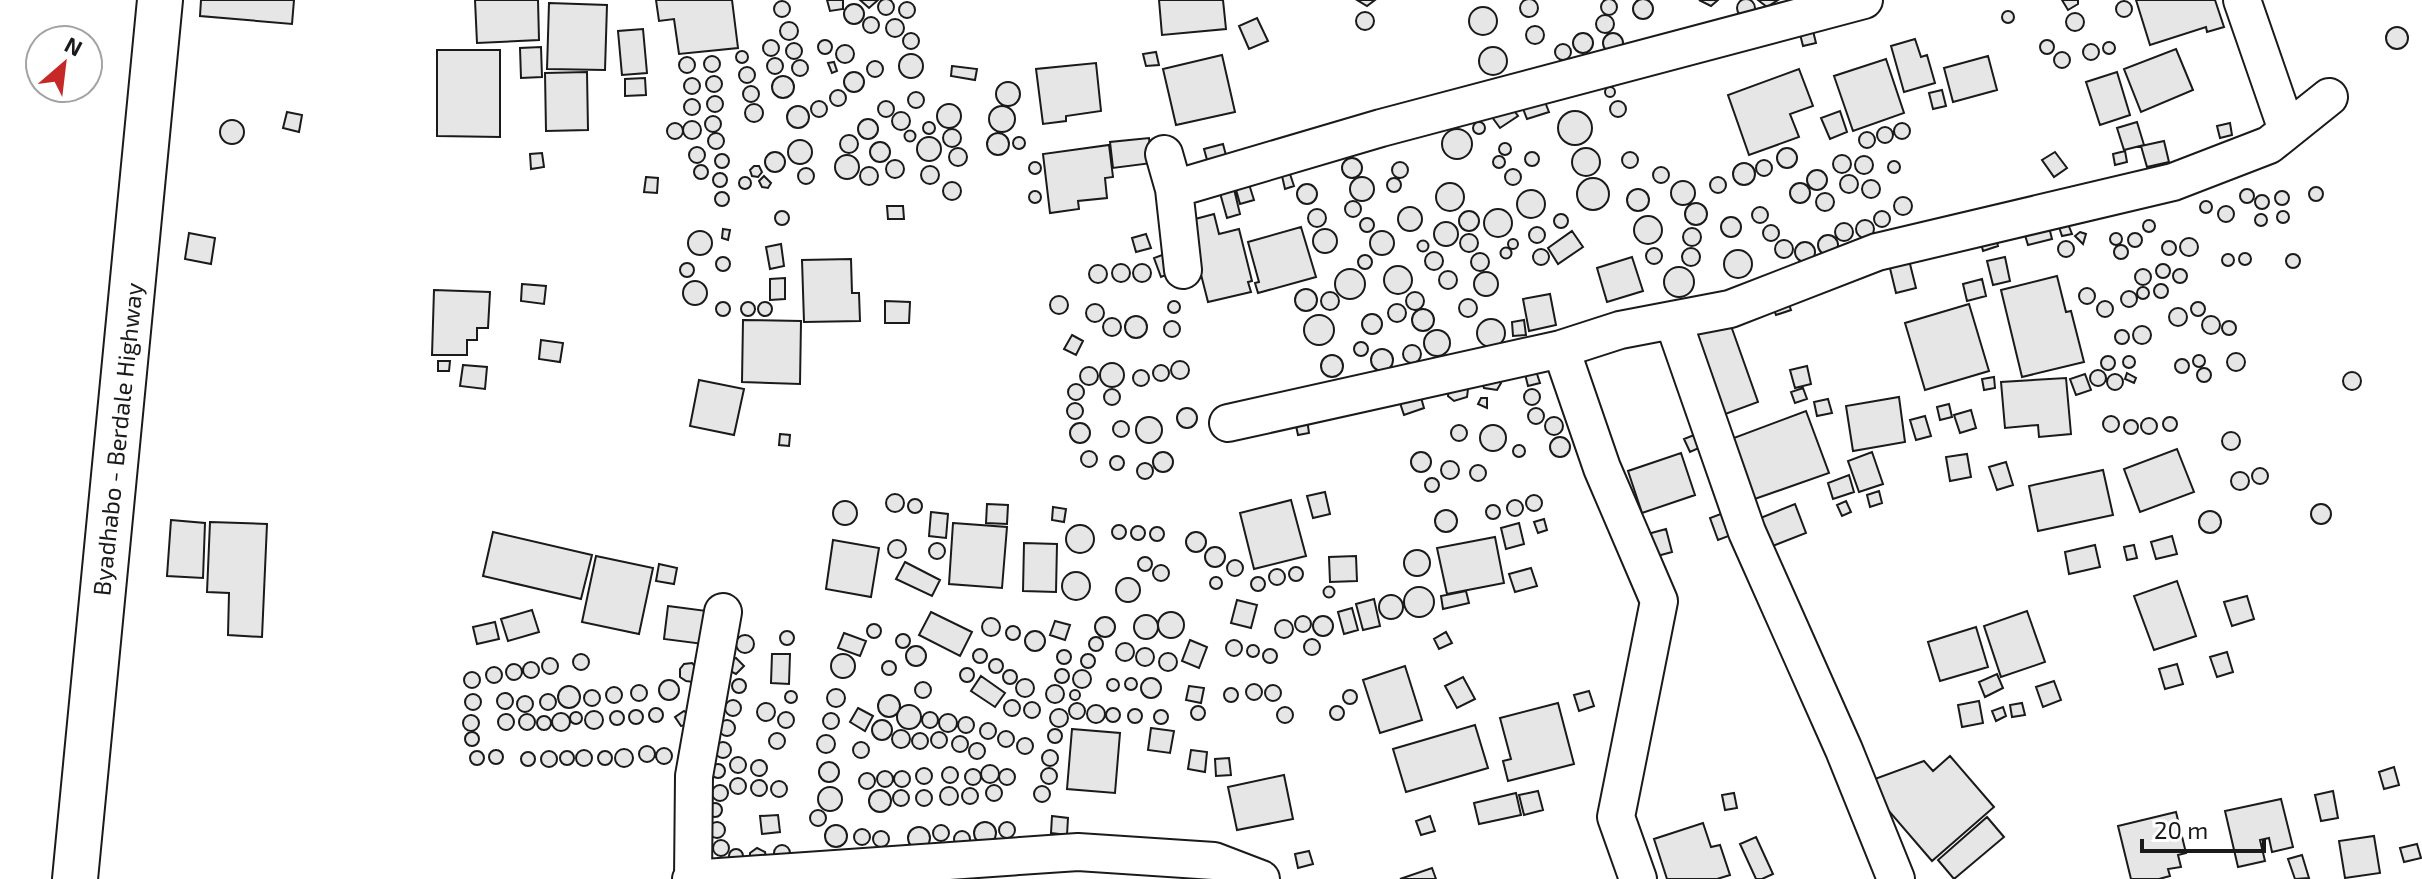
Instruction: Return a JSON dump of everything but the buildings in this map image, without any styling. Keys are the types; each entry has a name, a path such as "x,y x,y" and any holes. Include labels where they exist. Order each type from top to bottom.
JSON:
{"main road":[{"name":"Byadhabo - Berdale Highway","path":"75,879 160,0"}],"street":[{"path":"1174,189 1381,128 1864,0"},
{"path":"2242,0 2287,130"},
{"path":"1228,423 1561,349 1620,330 1730,309 1877,252 2173,182 2269,145 2329,97"},
{"path":"1164,154 1174,189 1183,270"},
{"path":"1673,320 1747,532 1844,750 1896,879"},
{"path":"1561,349 1602,468 1659,601 1616,817 1638,879"},
{"path":"723,612 694,776 692,879 1078,852 1214,861 1261,879"}]}
